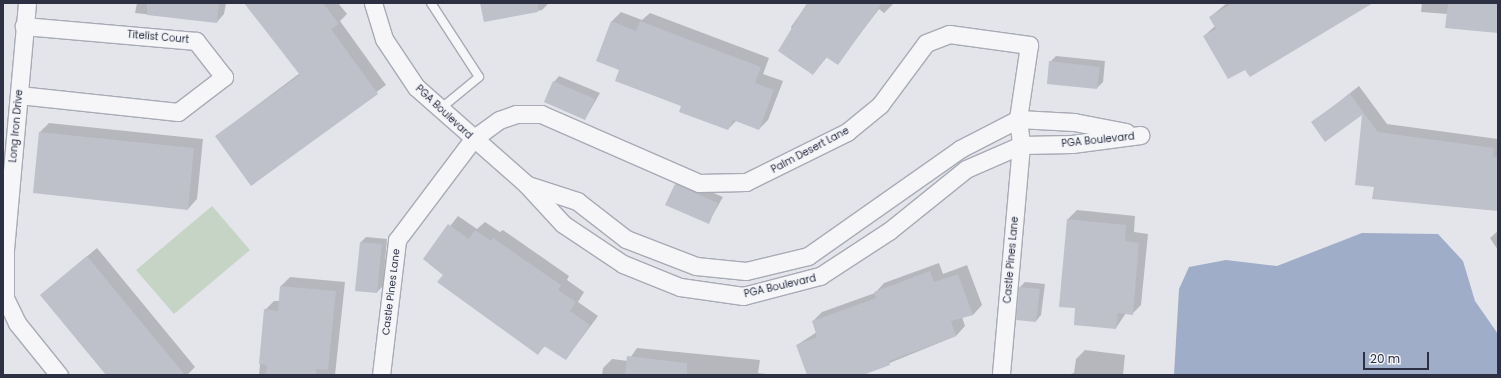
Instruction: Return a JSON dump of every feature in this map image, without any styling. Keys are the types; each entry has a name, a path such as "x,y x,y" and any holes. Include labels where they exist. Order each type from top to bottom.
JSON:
{"street":[{"name":"Long Iron Drive","path":"27,3 5,250 5,298 17,324 58,375"},
{"name":"PGA Boulevard","path":"372,3 384,39 416,87 473,139 526,184 563,224 623,264 680,287 743,296 820,276 889,231 966,169 1021,145 1072,144 1140,135 1074,122 1018,119 960,149 808,256 746,271 696,266 626,239 577,201 526,184"},
{"name":"Titelist Court","path":"19,95 178,112 224,77 196,41 24,26"},
{"name":"Palm Desert Lane","path":"473,139 499,120 516,114 541,114 699,183 746,182 847,132 880,105 926,43 949,34 1029,45 1018,119 1021,145"},
{"name":"Castle Pines Lane","path":"381,375 397,240 473,139"},
{"name":"Castle Pines Lane","path":"1000,375 1021,145"}],"lane":[{"path":"431,3 479,77 440,109"}],"green space":[{"path":"212,206 250,250 174,314 136,270"}],"water":[{"path":"1362,233 1438,234 1463,261 1475,301 1498,334 1498,375 1174,375 1179,289 1189,267 1226,260 1277,266"}],"building":[{"path":"147,3 219,3 217,23 147,15"},
{"path":"244,3 323,3 339,24 331,29 378,94 251,186 215,136 300,75"},
{"path":"480,3 538,3 538,12 484,22"},
{"path":"807,3 882,3 838,65 826,57 813,75 778,51"},
{"path":"1233,3 1373,3 1250,77 1245,70 1228,79 1203,36 1216,29 1209,17"},
{"path":"1448,3 1498,3 1498,33 1445,28"},
{"path":"611,21 636,31 640,21 761,67 755,83 774,90 759,130 733,120 728,130 679,112 681,106 615,81 619,70 596,61"},
{"path":"1049,61 1100,67 1097,89 1047,84"},
{"path":"553,81 595,99 585,120 544,102"},
{"path":"1350,94 1378,132 1494,148 1493,157 1498,157 1498,211 1372,199 1374,187 1355,185 1362,115 1325,142 1311,122"},
{"path":"39,132 194,148 188,210 33,193"},
{"path":"675,184 718,203 709,224 665,205"},
{"path":"1067,219 1126,225 1125,241 1139,243 1133,315 1118,313 1116,329 1074,325 1075,308 1059,307"},
{"path":"448,224 469,239 475,230 491,241 493,238 561,285 558,290 576,302 570,311 590,325 566,360 544,346 538,355 437,282 443,275 423,259"},
{"path":"360,242 382,244 377,293 355,291"},
{"path":"87,256 185,375 106,375 40,295"},
{"path":"930,271 934,282 958,274 973,315 951,321 956,336 889,361 890,365 863,375 807,375 796,345 817,337 812,321 876,298 874,292"},
{"path":"280,286 336,291 328,370 316,369 316,375 266,375 267,365 259,364 264,309 278,311"},
{"path":"1019,287 1040,289 1036,322 1016,320"},
{"path":"627,356 687,363 687,375 625,375"}]}
